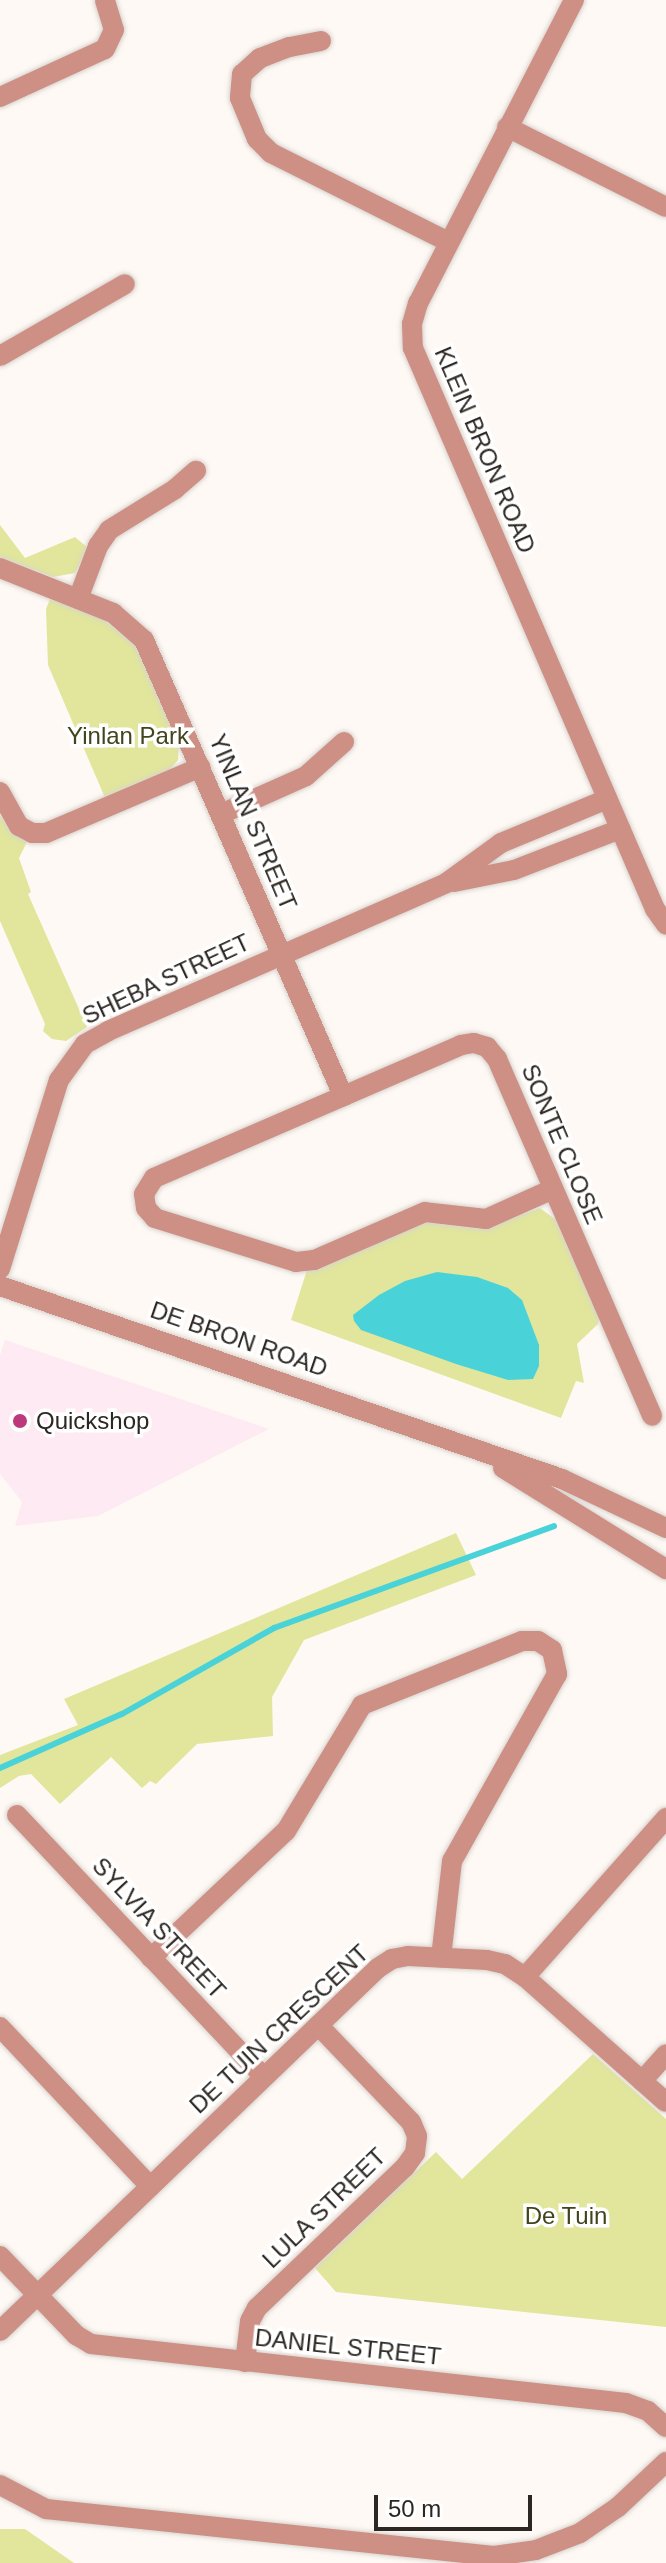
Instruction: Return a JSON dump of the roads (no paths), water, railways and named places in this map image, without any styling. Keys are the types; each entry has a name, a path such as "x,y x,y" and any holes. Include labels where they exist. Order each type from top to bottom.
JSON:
{"street":[{"path":"0,97 93,57 110,44 113,22 105,0"},
{"name":"KLEIN BRON ROAD","path":"574,0 414,313 412,336 416,360 655,909 666,925"},
{"path":"321,41 289,47 260,58 242,74 240,98 257,139 271,153 449,242"},
{"path":"507,127 666,207"},
{"path":"0,356 125,284"},
{"path":"78,599 98,546 109,530 175,489 196,471"},
{"name":"YINLAN STREET","path":"0,568 125,620 144,640 282,955"},
{"path":"221,814 306,776 344,742"},
{"path":"0,792 19,826 39,834 201,767"},
{"name":"SHEBA STREET","path":"0,1269 40,1132 59,1080 75,1054 96,1037 446,883 501,843 607,799"},
{"path":"539,827 551,857"},
{"name":"SHEBA STREET","path":"446,883 514,870 620,829"},
{"path":"282,955 343,1096 154,1178 144,1194 146,1208 155,1218 296,1262 314,1260 425,1212 486,1219 553,1189"},
{"name":"SONTE CLOSE","path":"343,1096 461,1045 474,1043 487,1047 497,1059 652,1416"},
{"name":"DE BRON ROAD","path":"0,1286 562,1479 666,1528"},
{"name":"DE BRON ROAD","path":"460,1443 568,1506 666,1569"},
{"path":"151,1958 286,1831 362,1705 522,1641 538,1641 557,1658 557,1674 452,1861 441,1957"},
{"name":"SYLVIA STREET","path":"17,1815 264,2077"},
{"path":"525,1977 666,1818"},
{"name":"DE TUIN CRESCENT","path":"0,2331 384,1963 408,1956 496,1961 525,1977 666,2102"},
{"name":"LULA STREET","path":"245,2362 250,2321 257,2308 405,2167 415,2153 417,2136 411,2122 318,2025"},
{"path":"0,2027 150,2186"},
{"path":"642,2081 666,2054"},
{"name":"DANIEL STREET","path":"0,2256 76,2335 91,2344 626,2403 648,2411 666,2427"},
{"path":"0,2485 46,2509 494,2556 536,2550 580,2533 618,2507 666,2462"}],"water":[{"path":"437,1272 477,1277 508,1288 522,1300 539,1345 539,1366 533,1379 508,1380 456,1364 361,1330 354,1321 353,1315 379,1295 405,1281"}],"waterway":[{"path":"0,1768 122,1714 274,1628 554,1526"}],"place":[{"name":"Quickshop","path":"20,1421"}],"park label":[{"name":"Yinlan Park","path":"128,736"},
{"name":"De Tuin","path":"566,2216"}]}
